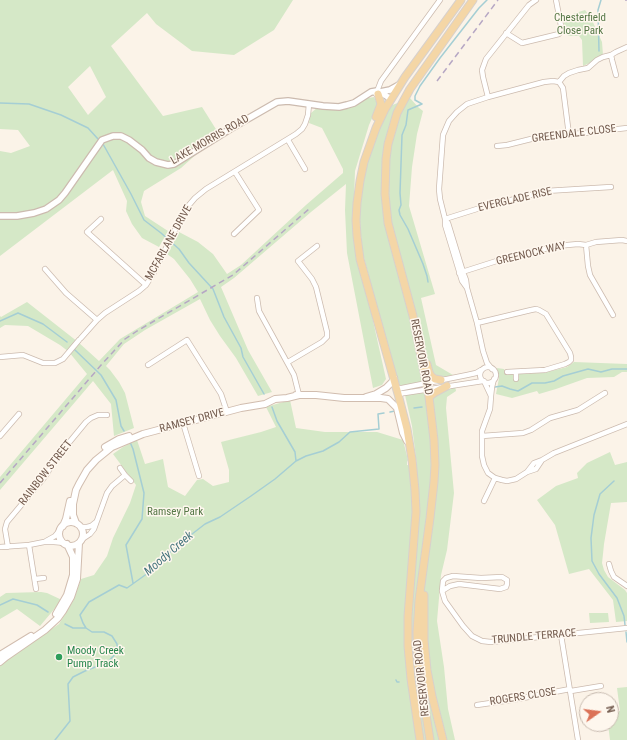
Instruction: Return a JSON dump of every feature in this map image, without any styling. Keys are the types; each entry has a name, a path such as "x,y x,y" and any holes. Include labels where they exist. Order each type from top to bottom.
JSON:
{"main road":[{"path":"391,100 399,85 461,0"},
{"name":"RESERVOIR ROAD","path":"430,740 417,648 418,619 435,465 434,440 429,397 413,316 391,236 386,208 386,159 397,113 410,88 473,0"},
{"path":"391,100 401,98 408,84 448,34"},
{"path":"357,198 357,176 360,162 371,128 380,108 378,93"},
{"path":"391,100 396,107 397,113"},
{"name":"RESERVOIR ROAD","path":"391,100 376,128 364,162 357,198 356,220 357,241 360,258 398,391 410,446 414,475 416,502 408,637 409,666 419,740"},
{"path":"413,316 419,330 429,372 435,379 441,380"},
{"name":"RAMSEY DRIVE","path":"359,398 369,396 386,388 394,378"},
{"path":"429,397 447,386"},
{"name":"RAMSEY DRIVE","path":"61,528 66,519 74,484 81,472 99,452 112,442 126,437 143,434 241,408 265,404 275,399 299,395 316,395 344,398 385,399 391,401 397,408 404,433 410,446"},
{"name":"RAMSEY DRIVE","path":"79,525 72,510 74,497 87,470 106,451 143,434"},
{"path":"0,655 42,628 59,610 67,595 74,563 73,557 66,544 61,539 61,528 69,522 79,525 83,534 80,541 77,579 71,597 63,611 45,630 0,662"},
{"path":"66,544 73,545 80,541"},
{"path":"425,559 425,656 432,696 443,740"}],"street":[{"path":"391,100 378,93 378,86 383,77 440,0"},
{"path":"488,97 482,77 482,70 486,59 529,5 536,0"},
{"path":"506,33 522,43 559,34 562,30 556,0"},
{"path":"559,82 569,73 588,68 597,60 627,47"},
{"path":"611,55 616,75"},
{"path":"569,135 563,88 559,82 556,81 550,81 473,101 461,108 452,116 443,135 439,189 441,206 444,219 448,223 461,272 466,283 483,352 487,363 495,372 492,385 490,409 484,425 482,436 482,456 484,466 488,473 495,478 502,480 516,479 527,472 534,463 559,450 627,424"},
{"name":"LAKE MORRIS ROAD","path":"0,216 34,214 46,209 59,200 102,140 113,136 121,136 129,140 142,150 149,158 156,162 168,165 174,164 266,107 277,102 288,101 327,107 339,107 354,103 371,92 378,93 390,90 399,85"},
{"name":"MCFARLANE DRIVE","path":"0,357 23,355 43,363 54,363 63,359 97,320 146,285 185,212 195,198 206,189 299,132 305,124 309,104"},
{"name":"GREENDALE CLOSE","path":"497,146 539,137 627,128"},
{"path":"288,140 306,169"},
{"path":"234,234 259,210 235,172"},
{"name":"EVERGLADE RISE","path":"444,219 546,191 611,187"},
{"path":"101,219 87,232 146,285"},
{"name":"GREENOCK WAY","path":"461,272 547,248 566,245 586,245 596,242 627,241"},
{"path":"586,245 590,275 613,315"},
{"path":"288,362 322,342 327,337 316,287 312,279 298,261 317,246"},
{"path":"45,270 66,293 97,320"},
{"path":"256,298 259,311 288,362 296,380 299,395"},
{"path":"477,323 536,309 543,311 570,353 571,360 565,364 545,370 507,372"},
{"path":"148,365 187,340 221,394 227,412"},
{"path":"483,352 482,370 480,375 491,396"},
{"path":"427,386 441,380 476,373 488,367 492,368"},
{"path":"516,372 516,379"},
{"path":"398,391 427,386 447,386 484,381 488,382 494,379"},
{"path":"482,436 523,433 531,430 550,418 578,410 605,393"},
{"path":"0,436 19,414"},
{"name":"RAINBOW STREET","path":"8,547 5,529 7,522 46,476 53,462 86,422 98,415 107,415"},
{"path":"183,423 199,476"},
{"path":"120,468 131,480"},
{"path":"80,541 93,531 107,493 112,486 125,475"},
{"path":"484,501 495,478"},
{"path":"79,525 91,526 96,522"},
{"path":"44,542 55,536 61,528"},
{"path":"0,547 29,545 44,542 66,544"},
{"path":"29,545 36,589"},
{"path":"609,564 614,577 627,586"},
{"path":"454,576 482,578 502,577 507,580 506,587 500,590 459,584 450,586 442,591 443,581 446,578 454,576"},
{"path":"35,579 44,578"},
{"name":"TRUNDLE TERRACE","path":"442,591 445,601 463,626 472,636 482,641 491,642 627,628"},
{"path":"562,635 578,740"},
{"name":"ROGERS CLOSE","path":"477,705 601,686"}],"green space":[{"path":"0,0 293,0 274,30 234,55 192,51 156,24 147,13 111,46 163,116 202,107 219,134 181,168 144,191 141,202 145,216 168,231 159,247 142,238 132,224 126,211 127,201 113,170 0,256 0,151 11,153 30,146 18,130 0,129","holes":["90,66 106,97 88,115 68,87"]},
{"name":"Chesterfield Close Park","path":"585,10 591,18 602,42 603,55 583,66 582,40 579,36 568,36 564,29 563,17"},
{"path":"374,97 378,105 369,125 355,171 353,231 386,379 382,385 373,388 347,253 345,210 346,184 234,278 221,287 248,350 272,392 258,396 236,358 210,320 200,299 145,330 124,344 106,366 119,382 125,393 134,428 114,436 111,404 93,381 0,490 0,477 87,374 69,352 28,326 5,325 0,328 0,316 1,317 27,302 78,342 99,361 120,339 198,292 174,259 167,254 179,232 198,242 213,254 227,274 241,265 343,173 343,169 322,128 309,123 311,113 318,107 333,109"},
{"path":"410,98 423,111 417,134 412,167 409,206 435,294 421,298 436,365 453,375 400,386 386,341 362,250 359,207 370,149 390,106"},
{"path":"574,362 627,364 627,372 622,372 614,377 587,378 539,394 537,391 512,398 496,394 499,378 497,368 504,369 506,374 543,373 567,367"},
{"name":"Ramsey Park","path":"455,386 456,391 447,397 446,408 454,493 447,550 441,575 437,621 444,667 448,709 455,740 0,740 1,663 59,624 73,601 81,579 94,575 107,556 113,538 130,503 136,485 113,454 137,440 145,464 163,459 168,487 185,496 197,480 203,479 213,486 229,482 229,470 221,442 276,427 266,407 290,400 296,428 325,432 377,432 403,440 408,460 407,465 417,466 412,426 405,395"},
{"path":"610,452 615,465 627,462 627,502 611,503 602,563 608,577 627,593 627,621 616,622 613,600 589,569 569,574 555,525 537,500 556,486 578,478 577,473 587,463"},
{"path":"6,593 47,593 62,600 40,626 17,609 0,619 0,597"},
{"path":"589,613 608,613 609,622 590,623"},
{"path":"627,687 627,740 610,740 609,732 619,732 620,711 619,692 618,692 617,688"}],"waterway":[{"path":"422,104 415,100 415,96 420,86 440,58 487,0"},
{"path":"599,51 598,10 601,0"},
{"path":"0,103 29,104 61,115 88,128 98,139"},
{"path":"422,104 408,110 406,125 402,135 401,205 399,210 423,264 428,282"},
{"path":"103,144 144,220 179,249 189,263 213,289 224,317 241,348 243,357 264,394"},
{"path":"0,321 18,313 43,324 67,342"},
{"path":"75,350 101,375 116,400 121,426 124,431"},
{"path":"495,387 502,386 518,391 532,383 554,381 563,376 588,369 601,372 612,369 627,369"},
{"name":"Moody Creek","path":"55,740 70,721 68,684 73,677 108,662 117,652 117,644 112,636 104,632 92,632 86,628 83,623 80,615 89,602 119,585 127,588 155,568 174,548 205,524 220,517 251,496 275,479 296,461 295,452 277,421 272,407"},
{"path":"414,408 422,407"},
{"path":"390,412 395,411"},
{"path":"296,461 306,456 323,451 339,442 350,432 379,429 378,414 384,413"},
{"path":"130,442 144,493 142,519 126,545 133,583"},
{"path":"614,481 600,494 594,515 591,538 592,561 599,574 617,598 624,616 625,625"},
{"path":"0,605 13,599 37,605 48,612"},
{"path":"65,624 73,628 86,628"},
{"path":"626,632 627,642"},
{"path":"396,680 399,682"}],"railway":[{"path":"437,81 498,0"},
{"path":"0,483 125,339 233,275 309,209"}],"place":[{"name":"Moody Creek Pump Track","path":"59,657"}]}
